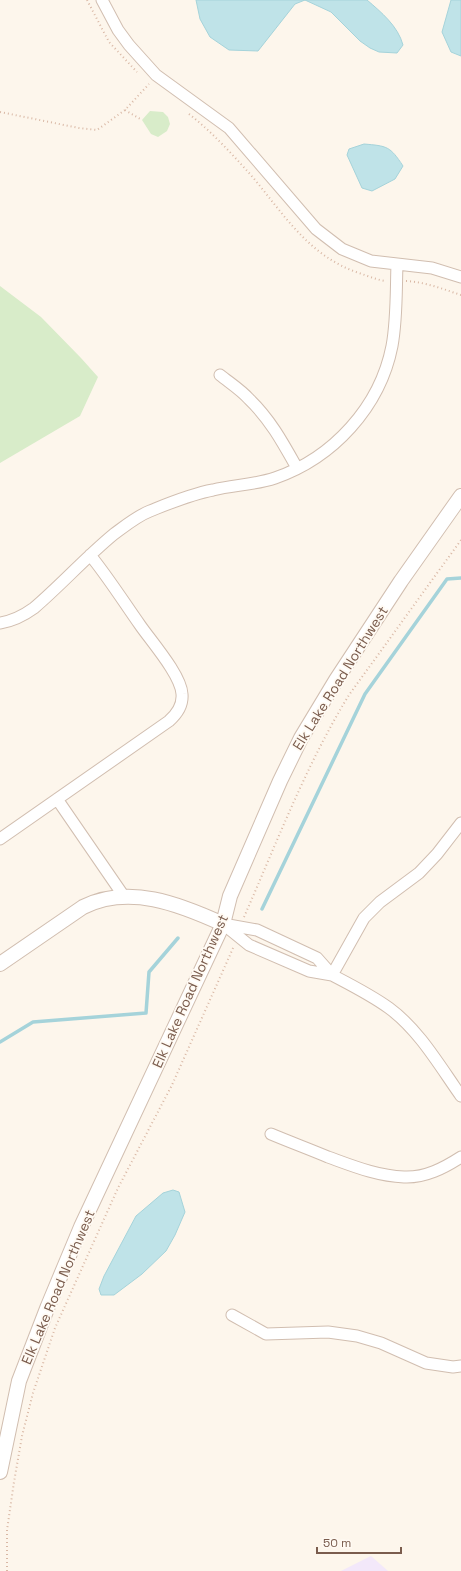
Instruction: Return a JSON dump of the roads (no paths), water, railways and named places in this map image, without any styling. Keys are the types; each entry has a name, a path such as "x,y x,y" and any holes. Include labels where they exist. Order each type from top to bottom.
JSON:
{"street":[{"path":"102,0 118,30 156,74 229,128 316,229 342,249 371,261 432,268 461,277"},
{"path":"0,623 13,620 34,608 90,555 123,528 150,511 212,490 245,486 274,478 314,459 338,440 360,416 377,390 388,361 392,346 395,316 397,264"},
{"path":"220,375 248,397 264,414 297,468"},
{"name":"Elk Lake Road Northwest","path":"0,1472 19,1381 48,1306 81,1227 223,924 230,896 280,781 301,738 336,680 401,581 461,496"},
{"path":"0,839 169,721 175,715 182,701 181,686 173,671 104,572 90,555"},
{"path":"57,799 123,895"},
{"path":"332,975 364,918 380,902 419,873 437,854 461,823"},
{"path":"0,964 82,907 90,903 123,895 164,902 194,910 239,932 249,945 309,971 332,975"},
{"path":"239,932 257,930 316,958 332,975 388,1007 408,1024 424,1042 461,1096"},
{"path":"271,1134 363,1170 382,1175 406,1177 427,1174 446,1167 461,1157"},
{"path":"232,1315 266,1334 328,1332 356,1336 381,1343 426,1363 453,1367 461,1366"}],"water":[{"path":"196,0 305,0 295,4 258,51 229,50 210,37 200,19"},
{"path":"305,0 367,0 393,26 401,38 403,45 397,53 379,52 370,48 360,41 331,12"},
{"path":"451,0 461,0 461,56 451,52 442,32"},
{"path":"364,144 378,145 387,148 395,154 403,166 395,179 372,191 362,188 347,155 349,149"},
{"path":"173,1190 179,1192 185,1212 166,1251 142,1274 114,1295 101,1295 99,1289 104,1276 136,1216 163,1193"}],"waterway":[{"path":"262,909 365,694 447,579 461,578"},
{"path":"0,1042 33,1022 146,1013 149,972 178,938"}]}
